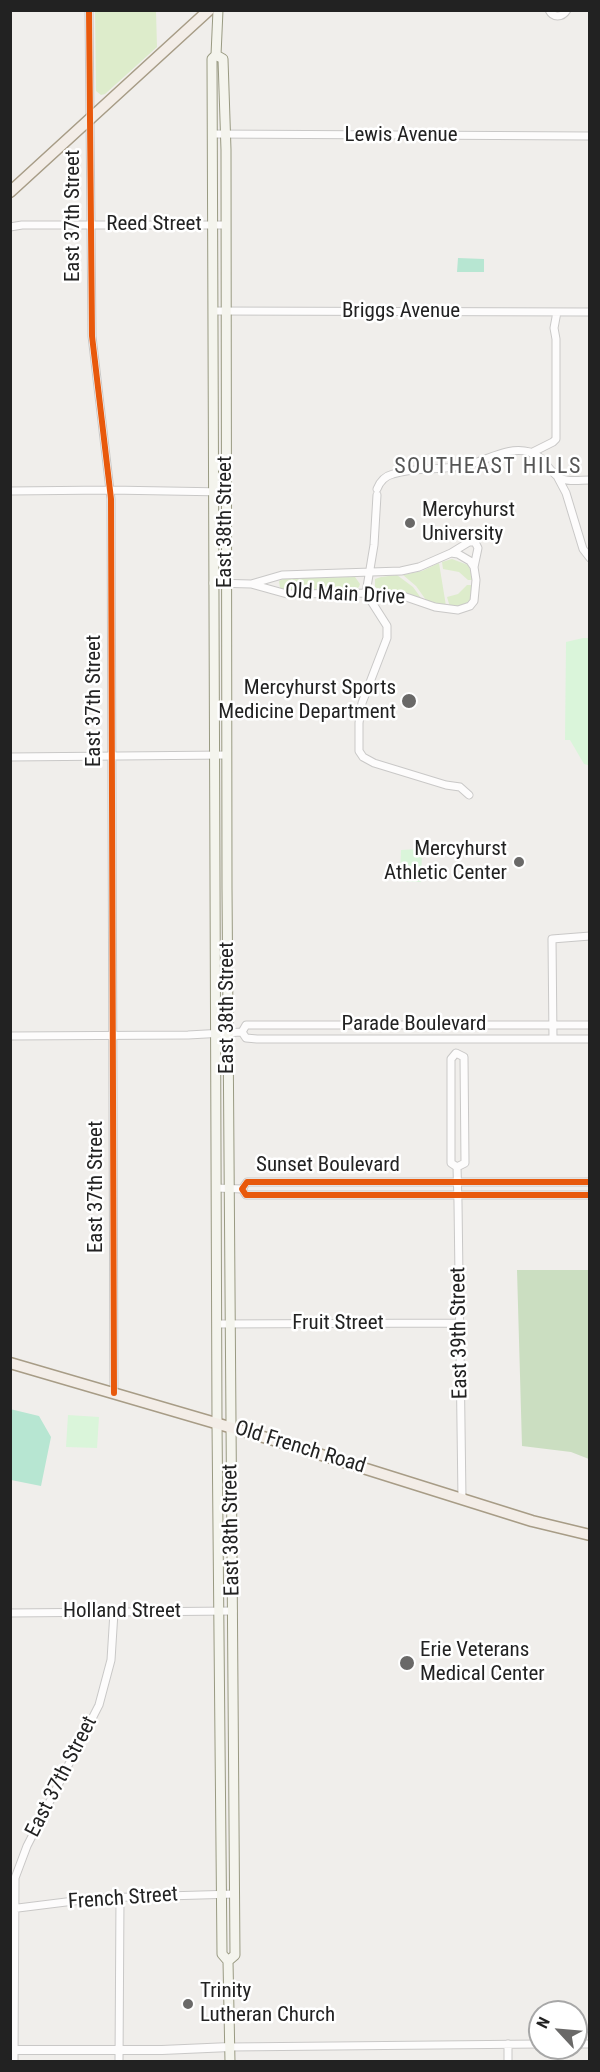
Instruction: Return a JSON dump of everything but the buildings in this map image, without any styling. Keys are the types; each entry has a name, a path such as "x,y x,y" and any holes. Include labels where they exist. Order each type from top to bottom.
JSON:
{"main road":[{"path":"10,192 209,10"},
{"name":"East 38th Street","path":"218,10 216,55 212,58 217,1423 222,1954 228,1961 230,2061"},
{"name":"East 38th Street","path":"216,55 223,58 226,134 225,492 235,1894 235,1955 228,1961"},
{"name":"Old French Road","path":"10,1363 231,1427 532,1521 590,1535"}],"street":[{"name":"East 37th Street","path":"90,10 90,225 93,349 110,490 114,1393"},
{"path":"549,10 551,15 557,16 564,14 567,10"},
{"name":"Lewis Avenue","path":"213,134 590,136"},
{"name":"Reed Street","path":"10,227 22,225 226,225"},
{"name":"Briggs Avenue","path":"213,311 590,312"},
{"path":"531,453 556,439 556,339 554,328 557,312"},
{"path":"469,795 460,787 446,785 374,763 363,757 359,751 361,705 387,638 387,626 366,593 374,545 377,492 386,477 396,473 465,466 504,452 531,453 541,458 557,476 566,493 583,549 590,558"},
{"path":"557,476 569,481 590,480"},
{"path":"10,491 225,492"},
{"name":"Old Main Drive","path":"213,584 251,584 287,594 366,593 403,596 435,607 458,610 470,606 474,600 476,580 474,567 478,548 475,542 470,542 452,553 410,569 368,573 282,575 251,584"},
{"path":"452,553 464,556 474,567"},
{"path":"10,757 227,755"},
{"path":"553,1039 552,939 590,936"},
{"name":"Parade Boulevard","path":"242,1032 246,1025 590,1025"},
{"name":"East 39th Street","path":"456,1025 456,1053 451,1059 451,1163 457,1167"},
{"name":"Parade Boulevard","path":"10,1036 242,1032"},
{"name":"Parade Boulevard","path":"242,1032 246,1038 257,1039 590,1039"},
{"name":"East 39th Street","path":"456,1053 464,1057 465,1155 465,1163 457,1167"},
{"name":"East 39th Street","path":"457,1167 462,1499"},
{"name":"Sunset Boulevard","path":"242,1189 247,1182 590,1182"},
{"name":"Sunset Boulevard","path":"216,1188 242,1189"},
{"name":"Sunset Boulevard","path":"242,1189 246,1195 590,1195"},
{"name":"Fruit Street","path":"217,1324 459,1323"},
{"name":"Holland Street","path":"10,1613 232,1611"},
{"name":"East 37th Street","path":"14,2061 12,2050 12,1909 15,1878 21,1858 103,1695 111,1660 114,1612"},
{"name":"French Street","path":"12,1909 120,1897 235,1894"},
{"path":"119,2061 120,1897"},
{"path":"508,2044 508,2061"},
{"path":"12,2050 528,2044"}],"green space":[{"path":"95,11 156,11 157,47 105,94 101,95 96,91"},
{"path":"458,258 484,259 484,272 457,272"},
{"path":"452,559 468,565 472,580 468,580 459,572 443,569 442,562"},
{"path":"439,563 446,606 426,600 416,586 403,575 422,571"},
{"path":"397,575 413,587 421,598 375,587 375,579"},
{"path":"355,577 360,584 354,590 287,591 280,588 279,581 285,578"},
{"path":"467,585 471,585 471,599 464,605 450,607 447,597 458,594"},
{"path":"590,638 590,762 588,765 584,764 570,740 565,740 566,642"},
{"path":"418,849 418,853 422,854 421,882 400,881 401,850"},
{"path":"517,1270 589,1270 589,1459 571,1452 522,1446"},
{"path":"10,1409 39,1416 51,1437 41,1486 11,1480"},
{"path":"68,1415 99,1417 97,1448 66,1447"}],"cycle path":[{"path":"89,10 92,336 111,499 114,1393"},
{"path":"590,1182 247,1182 242,1189 246,1195 590,1195"}],"place":[{"name":"Mercyhurst University","path":"410,523"},
{"name":"Mercyhurst Sports Medicine Department","path":"409,701"},
{"name":"Mercyhurst Athletic Center","path":"519,862"},
{"name":"Erie Veterans Medical Center","path":"407,1663"},
{"name":"Trinity Lutheran Church","path":"188,2004"}],"district":[{"name":"SOUTHEAST HILLS","path":"488,467"}]}
